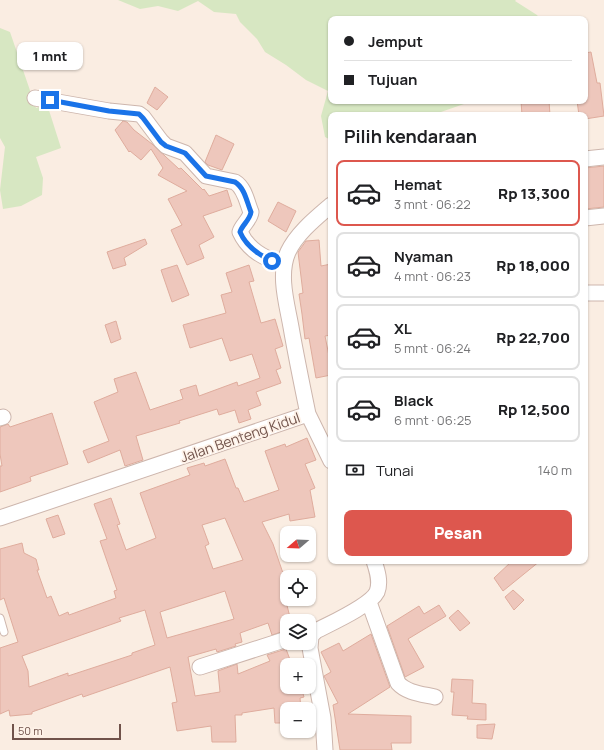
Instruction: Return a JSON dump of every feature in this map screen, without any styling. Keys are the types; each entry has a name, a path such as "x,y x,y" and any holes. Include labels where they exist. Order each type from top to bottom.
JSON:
{"street":[{"path":"35,98 109,111 136,113 142,116 161,142 166,146 185,153 206,176 239,184 251,212 250,216 241,228 241,236 260,255 284,266"},
{"path":"588,159 604,156"},
{"name":"Jalan Benteng Kidul","path":"0,518 308,414 284,288 284,266 288,252 297,238 328,208"},
{"path":"588,218 604,216"},
{"path":"588,292 604,293"},
{"path":"308,414 328,455"},
{"path":"316,631 369,602 377,592 377,572 375,564"},
{"path":"369,602 398,683 409,691 435,697"},
{"path":"200,667 280,641"},
{"path":"310,650 323,718 325,750"}],"lane":[{"path":"0,618 4,632"}],"green space":[{"path":"118,0 516,0 515,1 538,16 328,16 328,91 306,80 265,52 257,39 240,22 236,14 214,12 198,1 178,11 158,6 140,9"},
{"path":"0,28 10,32 36,108 47,104 61,148 36,157 43,178 42,195 21,206 3,209 0,190 5,147 0,138"},
{"path":"328,91 328,104 464,104 441,112 328,112 328,138 325,137 321,116"}],"building":[{"path":"588,52 591,52 597,83 600,83 604,116 588,119 588,112 579,112 577,104 588,104"},
{"path":"155,87 168,97 157,110 147,103"},
{"path":"521,104 549,104 550,112 522,112"},
{"path":"123,121 127,122 134,130 152,144 179,169 181,168 203,190 204,189 209,196 227,190 232,206 203,216 214,237 199,245 204,258 187,265 171,230 182,225 168,199 187,191 158,175 163,168 151,149 141,160 130,151 129,152 115,130"},
{"path":"216,135 234,144 222,170 208,165 205,162"},
{"path":"604,166 604,207 588,209 588,168"},
{"path":"278,202 296,211 286,232 268,221"},
{"path":"145,239 147,244 124,258 126,265 113,269 107,252"},
{"path":"319,240 321,266 328,265 328,336 325,336 328,351 328,376 316,378 309,338 305,339 299,294 303,293 298,252 306,241"},
{"path":"177,265 189,295 172,302 161,270"},
{"path":"249,265 254,281 249,282 261,323 275,319 283,346 275,349 281,368 276,370 281,383 256,392 261,405 248,410 251,419 239,423 235,410 219,415 217,409 179,421 180,423 136,436 143,460 125,466 120,450 88,463 83,451 109,441 94,402 118,392 114,379 136,372 150,410 183,399 180,390 196,385 199,396 237,382 238,386 260,378 252,354 230,361 222,338 190,348 183,325 226,313 221,295 232,292 226,273"},
{"path":"116,321 121,339 111,343 105,325"},
{"path":"52,413 68,464 30,477 31,481 0,492 0,466 2,466 0,454 0,427 8,424 10,427"},
{"path":"307,438 316,460 305,464 315,488 310,490 315,517 290,521 289,514 262,522 273,544 282,570 280,570 280,606 287,606 289,614 280,614 280,632 272,635 268,623 240,633 242,642 235,644 236,646 217,652 216,649 188,657 195,696 220,692 218,671 237,664 238,674 270,661 267,655 286,650 289,658 280,658 280,694 303,694 304,697 300,698 300,702 280,702 280,723 275,723 274,708 242,713 242,715 235,715 236,742 212,742 211,726 177,731 172,703 177,702 170,667 83,697 82,694 32,712 32,714 10,716 9,710 0,714 0,648 18,642 4,598 0,600 0,549 22,543 24,553 36,559 39,570 37,570 47,598 51,596 59,616 68,612 69,615 116,598 114,591 117,590 100,541 107,539 94,504 111,498 120,524 117,525 126,550 156,538 140,493 190,475 187,468 204,463 205,466 225,459 236,488 238,488 244,502 279,490 265,451 285,444 286,447","holes":["225,518 243,560 213,569 205,546 209,544 202,525","225,591 234,619 167,638 160,612","145,610 155,645 132,653 132,655 68,676 68,673 29,687 28,671 22,656 121,621 119,618"]},
{"path":"58,515 65,534 53,538 46,519"},
{"path":"509,564 536,564 503,591 494,578"},
{"path":"513,590 524,600 514,610 505,597"},
{"path":"439,605 446,616 408,639 424,667 405,677 387,626 419,606 424,614"},
{"path":"458,610 470,623 460,631 449,618"},
{"path":"371,634 390,687 348,714 411,716 411,743 391,743 392,750 340,750 333,705 338,703 324,676 331,672 321,652 339,643 343,651"},
{"path":"452,679 473,680 472,703 486,704 486,720 467,719 468,716 452,715 454,692 451,692"},
{"path":"495,724 492,739 477,738 477,725"}],"route":[{"path":"50,100 109,111 139,114 161,142 166,146 185,153 206,176 239,184 251,212 250,216 241,228 241,236 260,255 272,261"}]}
